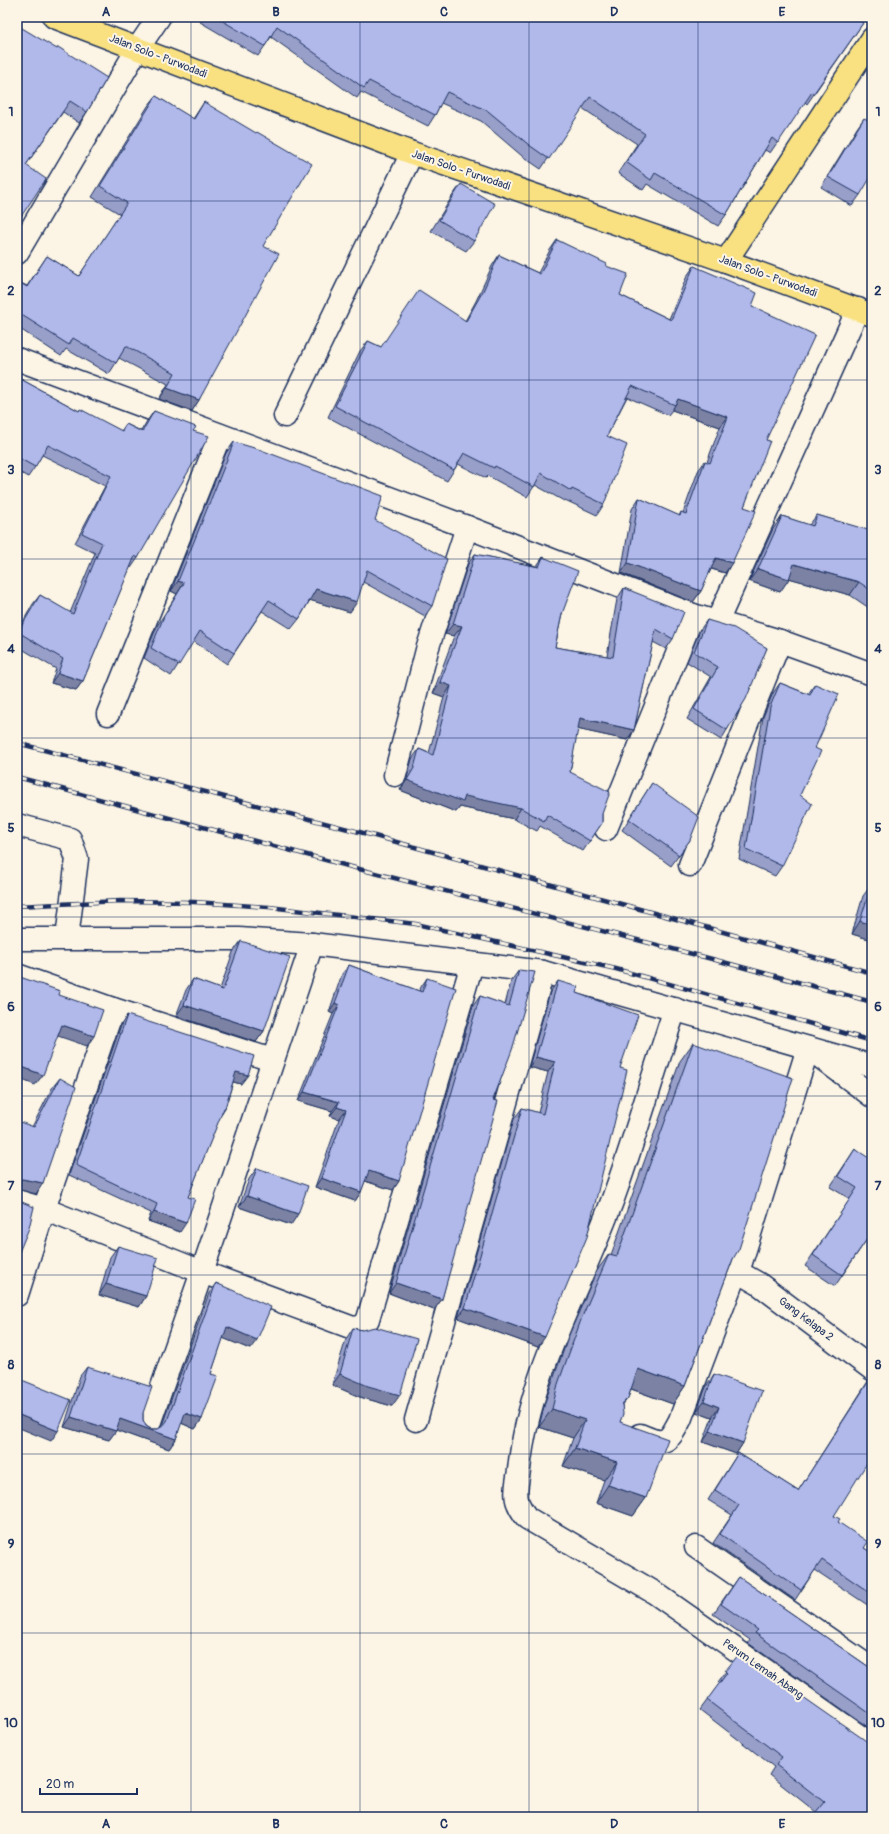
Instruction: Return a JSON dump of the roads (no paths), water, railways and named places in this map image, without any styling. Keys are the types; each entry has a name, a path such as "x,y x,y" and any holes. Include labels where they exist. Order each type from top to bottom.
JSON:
{"main road":[{"name":"Jalan Solo - Purwodadi","path":"54,17 412,153 726,261 865,312"},
{"path":"726,261 872,38"}],"street":[{"path":"17,253 138,48 159,17"},
{"path":"285,416 412,153"},
{"path":"717,622 865,312"},
{"path":"17,359 467,527 693,614 780,641 872,674"},
{"path":"108,714 220,435"},
{"path":"395,775 426,650 467,527"},
{"path":"606,829 693,614"},
{"path":"690,865 780,641"},
{"path":"17,825 70,839 77,859 67,938"},
{"path":"17,939 239,939 312,944 544,972 872,1066"},
{"path":"148,1427 202,1272 312,944"},
{"path":"17,1201 44,1209 202,1272 353,1328 364,1326 368,1319 472,964"},
{"path":"416,1420 544,972"},
{"path":"17,975 113,1009 272,1060"},
{"path":"17,1295 44,1209 113,1009"},
{"name":"Perum Lemah Abang","path":"675,1009 614,1197 558,1330 535,1391 525,1426 517,1484 517,1502 528,1518 655,1593 872,1745"},
{"path":"808,1048 872,1096"},
{"path":"621,1426 655,1442 664,1442 672,1437 680,1420 732,1282 738,1272 808,1048"},
{"name":"Gang Kelapa 2","path":"738,1272 759,1284 872,1369"},
{"path":"696,1547 872,1669"}],"railway":[{"path":"17,743 371,835 872,973"},
{"path":"17,777 359,869 712,959 872,1002"},
{"path":"17,906 120,901 194,902 269,907 416,924 616,969 872,1041"}]}
